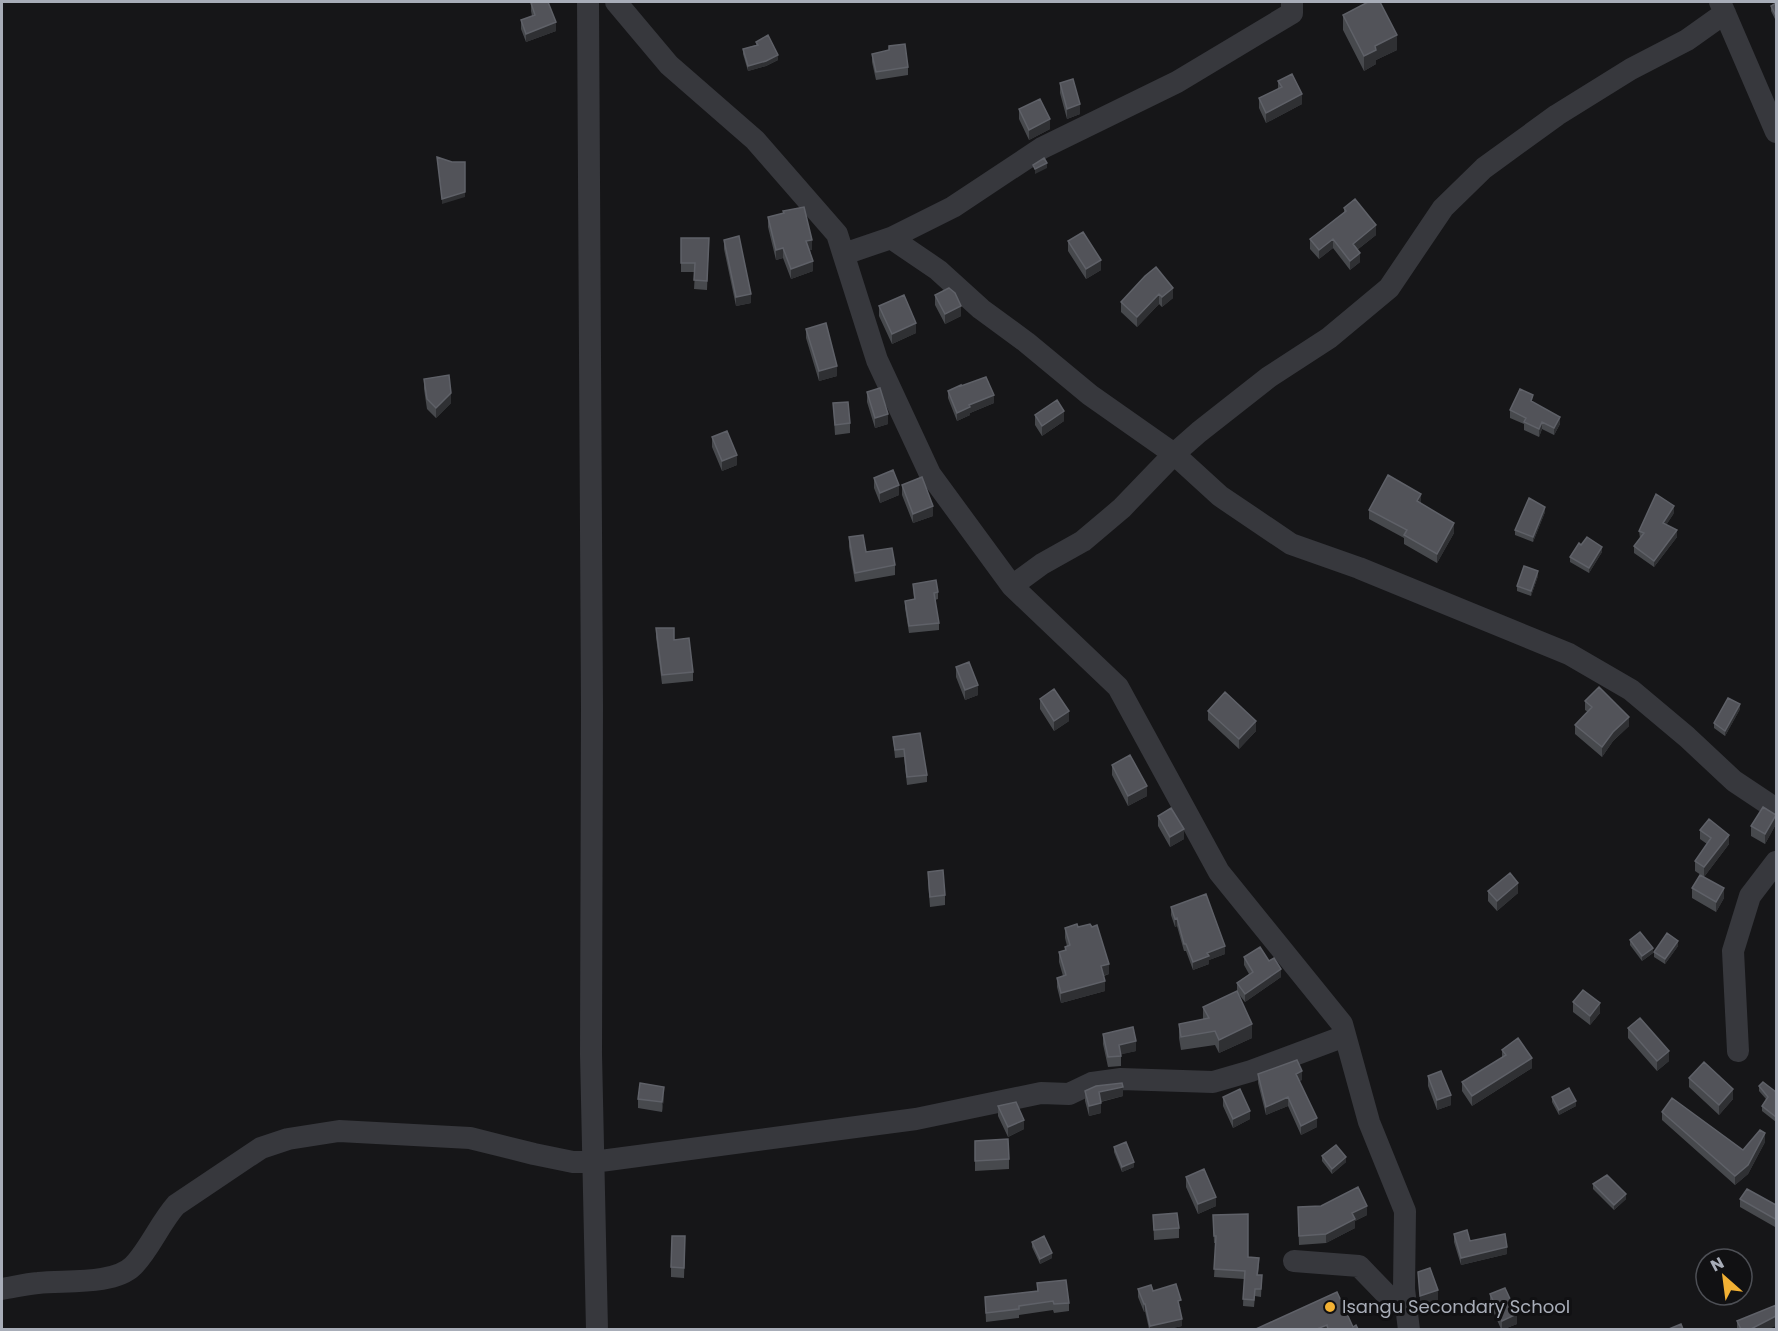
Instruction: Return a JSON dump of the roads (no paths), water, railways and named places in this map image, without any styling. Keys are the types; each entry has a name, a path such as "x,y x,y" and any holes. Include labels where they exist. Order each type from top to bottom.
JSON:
{"street":[{"path":"588,2 592,695 591,1054 597,1329"},
{"path":"616,2 669,65 755,140 837,234 877,360 930,474 1012,586 1118,687 1219,872 1342,1024 1369,1122 1405,1211 1404,1289 1408,1320"},
{"path":"844,255 891,238 953,207 1042,148 1177,82 1292,13 1292,2"},
{"path":"1012,586 1042,564 1083,541 1122,508 1174,454 1269,377 1329,338 1389,288 1443,208 1484,168 1557,115 1631,69 1687,40 1722,7 1776,132"},
{"path":"891,238 938,270 981,309 1026,342 1090,395 1174,454 1220,496 1291,544 1359,568 1569,654 1631,690 1688,737 1734,781 1776,809"},
{"path":"1738,1051 1732,951 1750,896 1776,862"},
{"path":"2,1289 121,1275 133,1265 177,1205 261,1148 288,1139 339,1131 470,1138 573,1162 593,1162 916,1119 1041,1093 1069,1094 1092,1083 1121,1079 1213,1082 1251,1071 1345,1036"},
{"path":"1293,1261 1359,1266 1408,1320"}],"place":[{"name":"Isangu Secondary School","path":"1330,1307"}]}
